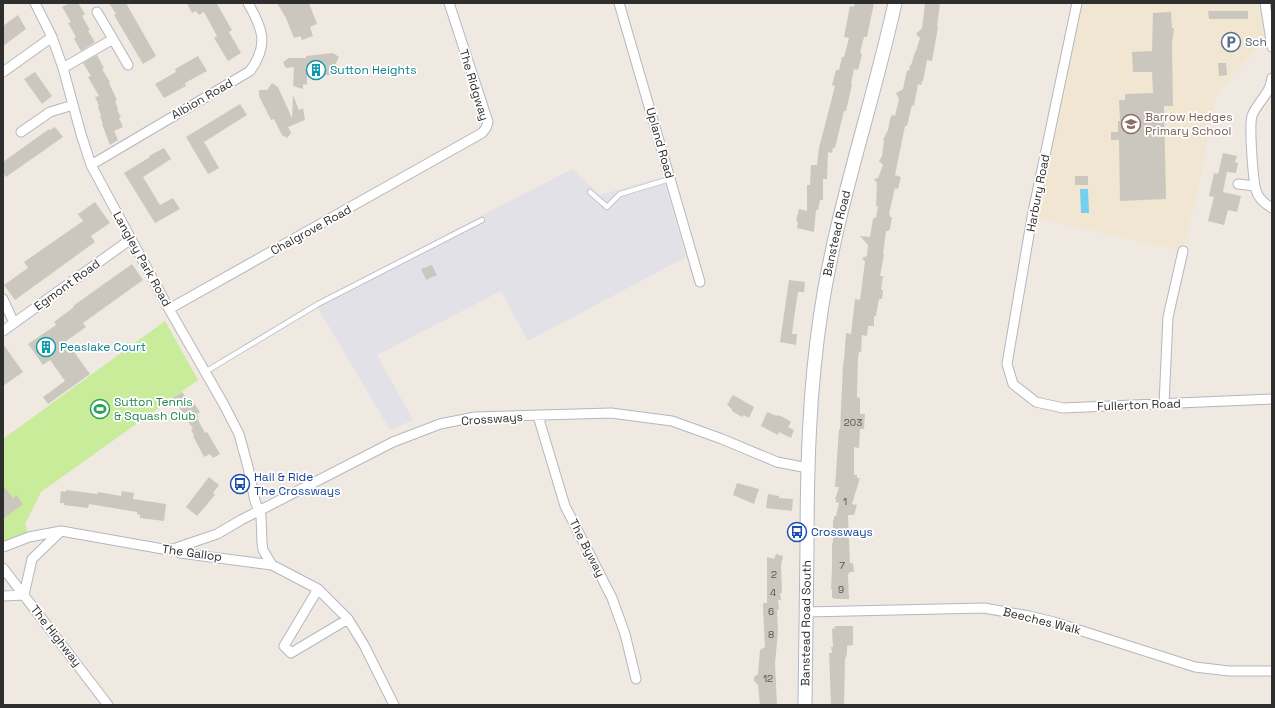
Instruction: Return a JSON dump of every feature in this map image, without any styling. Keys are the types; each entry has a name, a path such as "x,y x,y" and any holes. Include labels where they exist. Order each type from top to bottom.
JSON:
{"street":[{"name":"Langley Park Road","path":"34,3 52,37 63,68 91,165 239,434 255,501 259,511"},
{"name":"Albion Road","path":"91,165 250,71 261,53 262,42 259,21 248,3"},
{"name":"The Ridgway","path":"449,3 488,122 486,128 482,132 452,150"},
{"name":"Upland Road","path":"619,3 700,282"},
{"name":"Banstead Road","path":"808,468 811,391 816,344 826,278 842,204 895,3"},
{"name":"Harbury Road","path":"1013,384 1007,364 1008,356 1032,217 1077,3"},
{"path":"1267,4 1272,47"},
{"path":"97,12 128,65"},
{"path":"3,72 52,37"},
{"path":"63,68 113,39"},
{"path":"1272,78 1271,85 1253,115 1251,123 1256,192 1262,201 1272,208"},
{"path":"21,132 50,112 73,105"},
{"name":"Chalgrove Road","path":"169,309 452,150"},
{"path":"1238,184 1255,186"},
{"name":"Egmont Road","path":"3,331 131,239"},
{"path":"1164,404 1168,317 1184,251"},
{"path":"3,299 14,323"},
{"name":"Fullerton Road","path":"1013,384 1036,402 1062,408 1272,399"},
{"name":"Crossways","path":"173,549 223,531 393,442 440,424 475,417 611,413 672,421 722,439 777,462 808,468"},
{"name":"The Byway","path":"538,416 565,506 612,598 625,634 636,679"},
{"name":"Banstead Road South","path":"805,705 808,468"},
{"path":"259,511 262,520 263,550 272,565"},
{"path":"3,596 24,595 32,559 61,531"},
{"name":"The Gallop","path":"3,547 30,537 61,531 164,549 173,549 180,553 272,565 318,588 348,619 364,645 394,705"},
{"name":"The Highway","path":"3,568 108,705"},
{"path":"318,588 284,646 291,653 348,619"},
{"name":"Beeches Walk","path":"806,612 984,608 1054,622 1196,667 1229,671 1272,670"}],"lane":[{"path":"590,192 607,207 620,194 670,179"},
{"path":"205,372 318,304 482,220"}],"shaded area":[{"name":"Barrow Hedges Primary School","path":"1077,3 1265,3 1270,34 1218,92 1213,110 1197,195 1183,251 1032,217"},
{"path":"572,169 600,195 663,177 686,257 528,341 501,291 377,355 413,420 390,430 318,308 215,369 212,364 315,302"}],"green space":[{"name":"Sutton Tennis & Squash Club","path":"165,321 198,380 41,492 25,524 29,537 3,547 3,439"}],"water":[{"path":"1080,189 1088,189 1089,213 1081,213"}],"building":[{"path":"70,3 78,3 85,14 82,16 90,30 88,31 95,42 81,51 74,39 76,37 68,23 71,22 62,7"},
{"path":"109,3 126,3 156,56 143,64 114,15 116,14"},
{"path":"187,3 220,3 217,4 232,30 229,32 241,53 228,61 214,38 217,36 204,12 199,15 196,11 192,13"},
{"path":"277,3 309,3 317,24 310,27 313,36 302,40 300,36 294,38 286,18"},
{"path":"855,3 874,3 867,37 864,37 860,53 862,54 858,70 854,69 846,111 844,111 835,148 833,148 832,153 828,152 827,179 823,179 823,200 820,200 818,210 816,210 814,232 797,228 798,222 796,221 799,209 807,211 807,185 810,185 811,165 817,165 819,148 835,86 832,85 836,70 839,70 842,57 844,57 849,38 844,37 850,6 854,7"},
{"path":"925,3 940,3 938,27 932,61 927,60 923,81 921,85 918,84 914,106 912,105 907,126 905,126 895,175 901,177 898,189 895,188 889,214 890,217 892,217 890,229 886,231 880,276 883,276 881,290 883,290 882,299 879,299 876,316 874,316 874,326 868,326 867,336 862,335 861,352 859,352 857,397 860,398 860,414 865,414 864,429 860,429 859,448 854,447 854,475 857,475 857,478 860,478 852,504 857,505 854,515 848,515 850,563 853,563 854,572 850,572 848,574 849,599 838,599 832,598 831,589 833,520 834,516 836,516 839,503 835,502 837,500 835,499 839,487 835,487 846,333 851,334 855,299 860,300 865,262 862,258 867,256 868,245 860,236 870,237 873,219 876,217 878,206 876,206 877,183 874,179 878,178 883,165 879,161 882,156 883,140 888,130 890,119 892,115 895,116 899,99 896,93 903,89 907,70 909,71 920,38 916,34 922,28"},
{"path":"1208,11 1248,11 1248,19 1209,19"},
{"path":"1171,12 1172,28 1174,28 1172,43 1173,106 1164,106 1166,199 1120,201 1119,140 1111,140 1111,132 1118,132 1118,121 1120,121 1119,100 1125,100 1125,94 1153,93 1152,72 1133,72 1132,52 1152,51 1153,13"},
{"path":"18,15 26,29 3,46 3,26"},
{"name":"Sutton Heights","path":"333,53 339,57 335,65 339,72 334,75 307,75 307,85 303,84 303,89 293,86 294,67 286,68 283,62 289,58 306,58 306,56"},
{"path":"97,55 117,100 115,101 117,110 121,117 119,118 123,127 114,131 118,140 110,145 102,124 99,106 95,97 99,96 88,77 91,76 83,63"},
{"path":"198,56 207,71 185,83 186,86 164,98 155,84 176,72 175,69"},
{"path":"1218,63 1226,63 1227,75 1219,76"},
{"path":"35,72 52,96 42,104 24,79"},
{"path":"272,83 278,87 292,118 293,95 299,110 303,108 305,120 288,127 291,133 287,138 282,135 274,119 271,120 259,96 259,90 267,90"},
{"path":"240,104 247,115 204,142 219,168 208,174 186,137"},
{"path":"55,127 63,137 6,177 3,173 3,162 49,129 50,130"},
{"path":"164,148 171,159 143,177 160,205 173,198 180,209 155,223 124,173"},
{"path":"1223,153 1237,156 1235,162 1238,163 1236,173 1227,172 1223,192 1241,196 1237,212 1228,210 1224,225 1208,221 1214,197 1209,196 1214,173 1218,174"},
{"path":"1075,176 1088,176 1088,185 1075,185"},
{"path":"95,202 110,223 91,236 95,242 15,300 4,285 28,268 24,262 83,221 78,214"},
{"path":"132,264 143,280 83,323 86,327 66,341 90,374 48,404 43,397 65,381 50,360 43,365 28,344 56,325 54,322 74,307 73,306"},
{"path":"432,265 437,275 426,280 421,269"},
{"path":"789,280 805,282 804,292 798,292 794,318 792,334 797,334 796,345 780,342"},
{"path":"3,344 23,372 3,386"},
{"path":"182,392 188,400 191,399 200,412 197,414 199,417 197,418 205,433 207,432 220,454 213,458 210,454 204,457 193,436 194,435 191,430 193,429 173,398"},
{"path":"733,395 754,407 749,418 744,415 742,417 732,411 732,409 727,405"},
{"path":"767,412 783,417 791,422 788,427 794,430 791,438 779,432 778,435 761,426"},
{"path":"209,477 219,485 213,493 215,495 197,516 186,507"},
{"path":"737,483 759,489 754,504 733,495"},
{"path":"3,485 13,498 17,495 23,504 3,519"},
{"path":"66,490 98,494 98,492 121,496 122,491 134,493 133,499 166,504 164,521 140,518 140,515 137,514 137,512 89,504 88,508 64,505 64,503 60,503 61,491 66,492"},
{"path":"768,494 779,496 779,498 793,499 792,511 766,508"},
{"path":"776,554 783,556 781,566 782,593 780,593 781,600 778,600 779,609 777,610 778,632 775,663 777,705 760,705 758,685 754,681 754,677 758,674 760,650 765,647 763,603 767,603 767,557 774,559"},
{"path":"835,626 853,626 853,645 847,646 847,654 845,659 844,705 831,705 829,653 832,653 832,629 835,628"}],"place":[{"name":"Sch","path":"1231,42"},
{"name":"Sutton Heights","path":"316,70"},
{"name":"Barrow Hedges Primary School","path":"1131,124"},
{"name":"Peaslake Court","path":"46,347"},
{"name":"Sutton Tennis & Squash Club","path":"100,409"},
{"name":"Hail & Ride The Crossways","path":"240,484"},
{"name":"Crossways","path":"797,532"}]}
